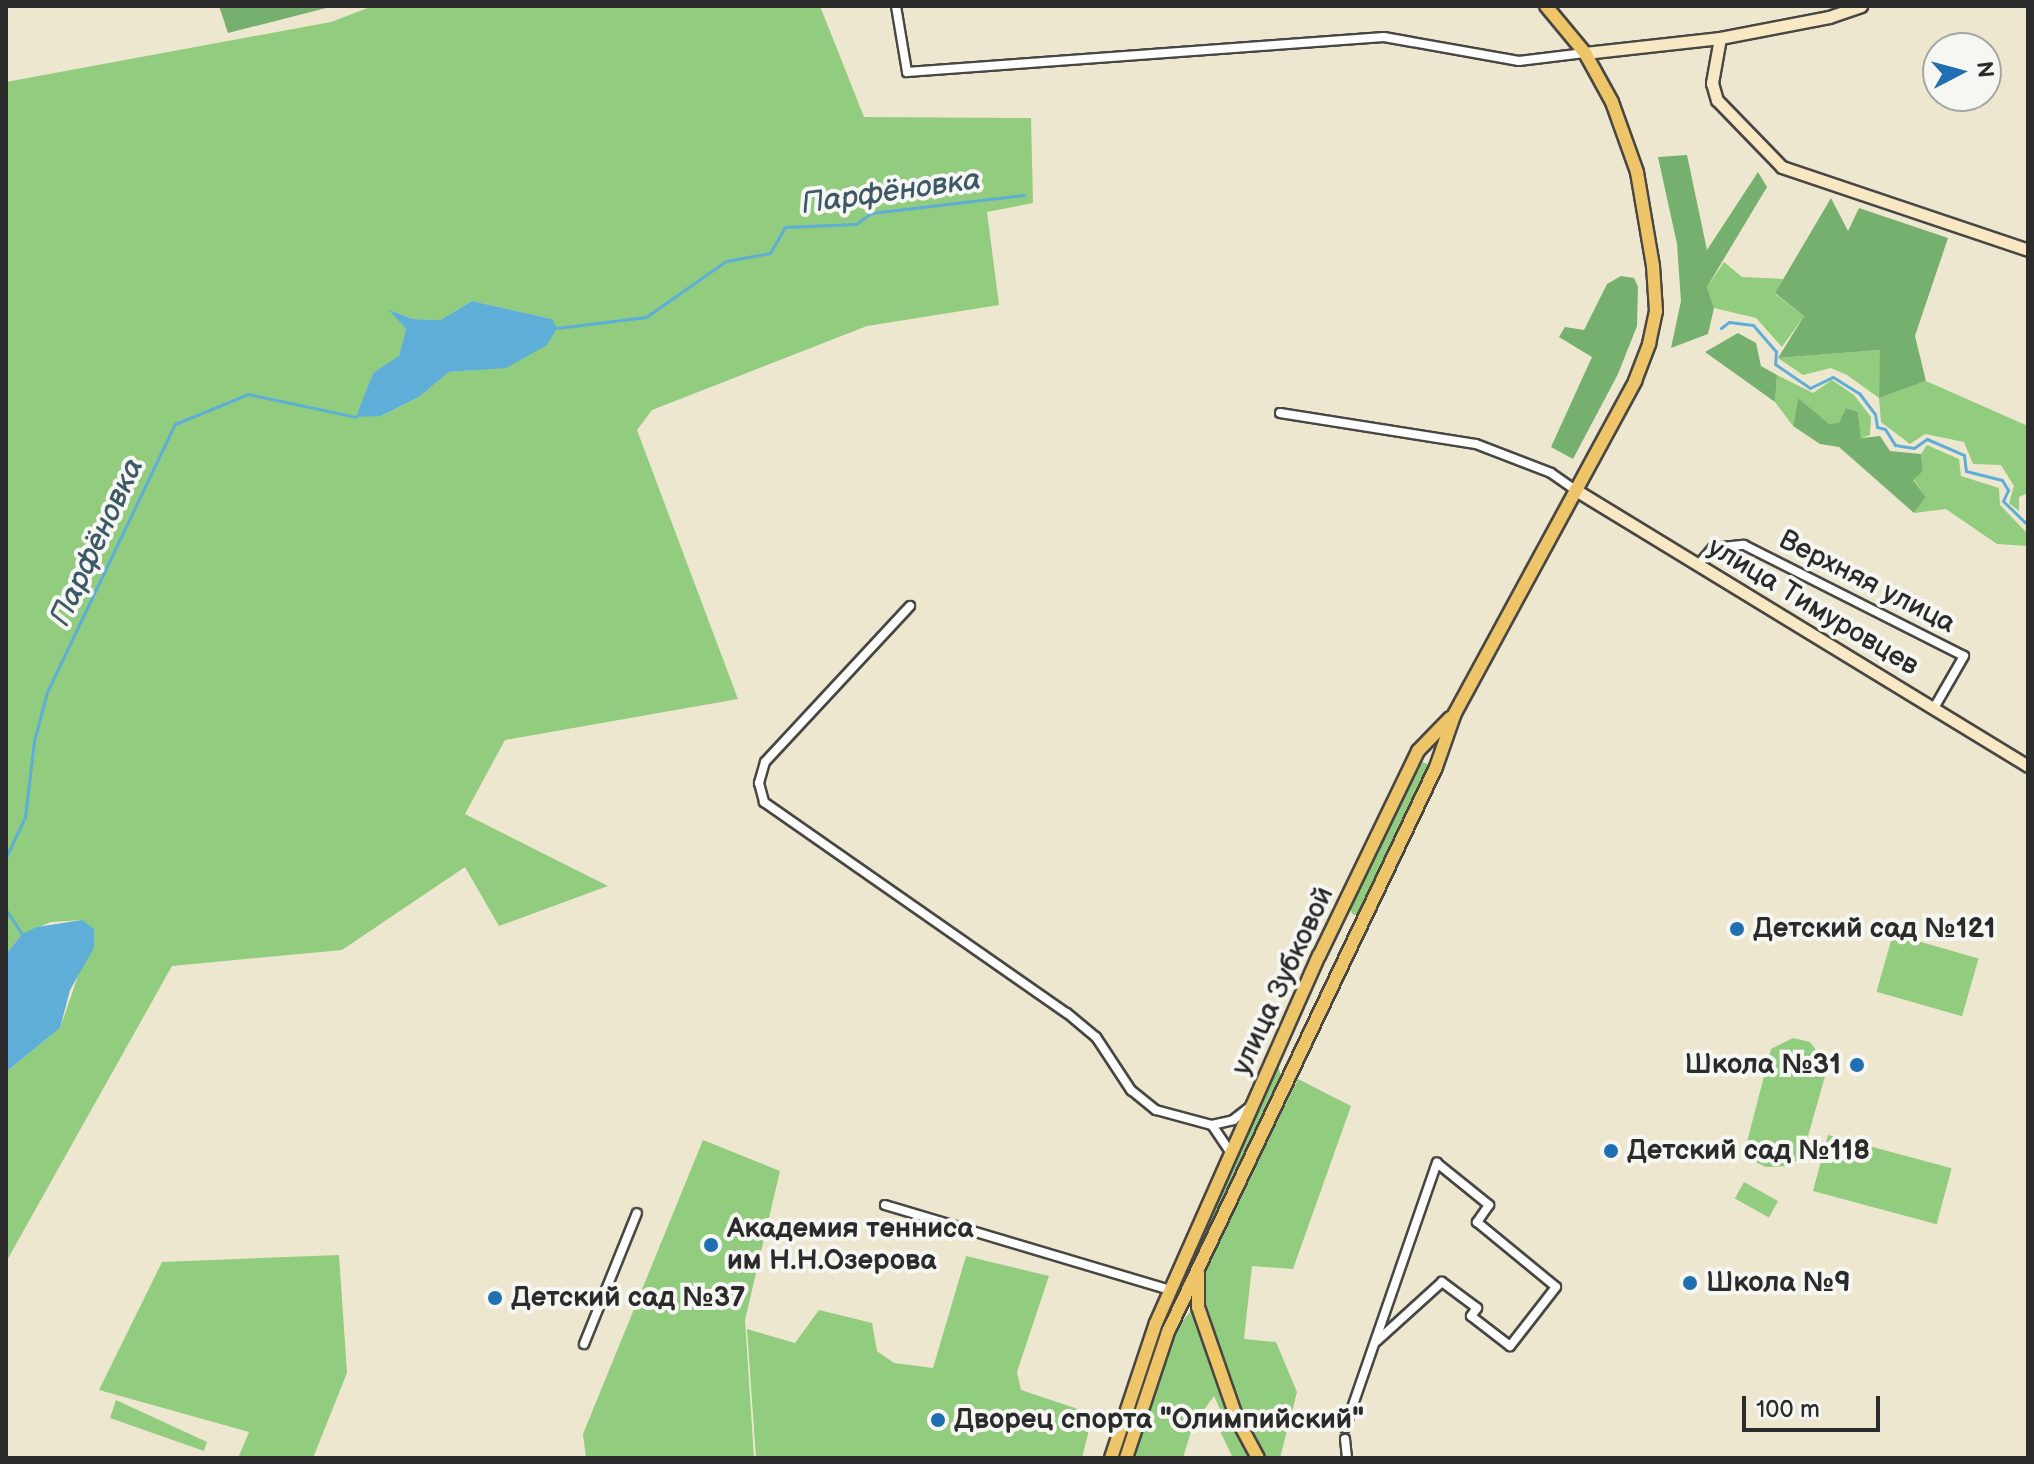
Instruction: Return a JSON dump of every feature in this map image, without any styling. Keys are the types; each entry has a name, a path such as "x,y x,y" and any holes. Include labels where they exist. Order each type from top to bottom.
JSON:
{"main road":[{"name":"улица Зубковой","path":"1126,1458 1154,1370 1198,1266 1436,767 1455,713 1635,381 1656,311 1637,172 1612,102 1585,53 1546,6"},
{"name":"улица Зубковой","path":"1111,1458 1173,1286 1319,956 1418,751 1455,713"},
{"path":"1418,751 1428,749 1435,754 1436,767"},
{"path":"1342,908 1345,918 1364,917"},
{"path":"1332,930 1342,925 1352,929 1354,941"},
{"path":"1319,956 1342,968"},
{"path":"1272,1061 1284,1056 1291,1060 1290,1073"},
{"path":"1198,1266 1198,1307"},
{"path":"1173,1286 1188,1290 1198,1307 1237,1419 1258,1458"}],"street":[{"path":"896,6 907,72 1384,37 1519,61 1720,38 1829,17 1861,6"},
{"path":"1720,38 1712,83 1717,100 1782,167 2028,250"},
{"path":"1280,413 1476,444 1517,457 1574,489"},
{"name":"улица Тимуровцев","path":"1574,489 2028,766"},
{"name":"Верхняя улица","path":"1698,565 1713,548 1744,545 1964,656 1934,708"},
{"path":"910,606 765,762 759,783 764,802 1067,1013 1096,1037 1144,1102 1170,1116 1212,1125 1233,1120 1252,1106"},
{"path":"1212,1125 1228,1141 1231,1153"},
{"path":"1345,1428 1437,1163 1489,1205 1477,1222 1556,1287 1510,1346 1471,1316 1477,1308 1442,1282 1377,1341"},
{"path":"885,1205 1173,1286"},
{"path":"584,1344 637,1213"},
{"path":"1345,1439 1347,1458"}],"green space":[{"path":"219,6 334,6 228,33"},
{"path":"373,6 820,6 864,117 1031,118 1033,203 987,212 999,305 867,326 652,410 637,430 738,699 505,740 465,814 608,886 499,926 465,867 342,950 172,966 6,1262 6,1072 60,1028 85,956 82,920 51,922 22,934 6,954 6,82 331,22","holes":["472,301 552,319 475,370 449,372 419,397 381,416 357,416 373,373 399,357 406,329 391,311 413,319 442,320"]},
{"path":"1687,155 1707,250 1758,172 1767,187 1707,287 1714,308 1708,334 1671,348 1681,301 1677,244 1658,157"},
{"path":"1831,198 1848,231 1859,208 1948,238 1915,336 1926,381 1879,398 1880,350 1778,358 1804,316 1775,293"},
{"path":"1724,262 1742,277 1783,279 1775,294 1804,316 1782,347 1756,318 1714,308 1707,287"},
{"path":"1621,276 1634,278 1638,287 1637,326 1618,374 1573,459 1551,447 1592,357 1559,337 1565,327 1584,330 1607,284"},
{"path":"1738,333 1756,343 1761,366 1777,375 1775,402 1705,352"},
{"path":"1881,350 1879,398 1847,375 1831,368 1803,375 1778,358"},
{"path":"1777,375 1813,393 1832,380 1854,395 1871,417 1870,435 1861,438 1858,412 1846,408 1839,424 1828,424 1798,398 1793,426 1775,402"},
{"path":"1926,381 2028,426 2028,493 2019,497 2019,511 2009,503 2014,486 2001,465 1973,464 1964,442 1925,434 1910,444 1881,422 1879,398"},
{"path":"1798,398 1829,424 1839,423 1846,408 1858,412 1861,438 1880,436 1890,451 1921,454 1923,471 1913,480 1926,497 1914,513 1839,447 1820,444 1793,426"},
{"path":"1927,445 1959,459 1961,476 1999,488 2000,505 2028,534 2028,546 1997,544 1946,509 1914,513 1926,497 1913,479 1923,471 1921,454"},
{"path":"1422,762 1428,764 1428,772 1361,913 1353,915 1349,907"},
{"path":"1893,934 1979,959 1962,1016 1876,992"},
{"path":"1793,1038 1810,1042 1828,1066 1802,1157 1789,1166 1766,1167 1757,1163 1747,1142 1771,1049"},
{"path":"1278,1067 1281,1075 1192,1266 1190,1260"},
{"path":"1298,1079 1351,1106 1293,1269 1252,1266 1244,1339 1276,1342 1297,1392 1280,1458 1266,1458 1244,1416 1206,1306 1205,1268"},
{"path":"1828,1135 1952,1168 1937,1224 1813,1191"},
{"name":"Академия тенниса им Н.Н.Озерова","path":"703,1140 780,1171 745,1320 754,1458 586,1458 583,1434"},
{"path":"1744,1182 1778,1201 1769,1218 1735,1199"},
{"path":"339,1255 347,1373 313,1458 238,1458 249,1432 99,1390 162,1262"},
{"path":"966,1256 1049,1276 1017,1372 1021,1390 1093,1414 1082,1458 756,1458 747,1329 795,1343 819,1310 872,1323 877,1351 894,1363 933,1368"},
{"path":"1192,1310 1230,1422 1249,1458 1233,1458 1219,1429 1223,1416 1214,1396 1193,1425 1183,1458 1134,1458 1177,1327"},
{"path":"116,1400 207,1442 204,1451 110,1418"}],"water":[{"path":"472,301 552,319 557,328 547,345 506,368 449,372 419,397 381,416 356,417 373,373 399,356 406,329 389,310 413,319 441,320"},
{"path":"82,920 94,929 94,948 70,990 60,1028 6,1072 6,954 22,934 37,927"}],"waterway":[{"name":"Парфёновка","path":"557,328 646,317 726,261 770,253 785,227 856,224 871,213 1024,195"},
{"path":"1721,328 1729,322 1753,325 1776,351 1775,364 1810,388 1833,377 1859,393 1875,414 1877,427 1885,429 1895,445 1914,448 1927,439 1964,455 1966,471 2002,480 2008,490 2003,501 2028,525"},
{"name":"Парфёновка","path":"6,857 25,817 34,741 47,692 175,424 248,394 356,417"},
{"name":"Парфёновка","path":"6,910 22,934"}],"place":[{"name":"Детский сад №121","path":"1737,929"},
{"name":"Школа №31","path":"1857,1065"},
{"name":"Детский сад №118","path":"1611,1151"},
{"name":"Академия тенниса им Н.Н.Озерова","path":"711,1245"},
{"name":"Школа №9","path":"1690,1283"},
{"name":"Детский сад №37","path":"495,1298"},
{"name":"Дворец спорта \"Олимпийский\"","path":"938,1420"}]}
